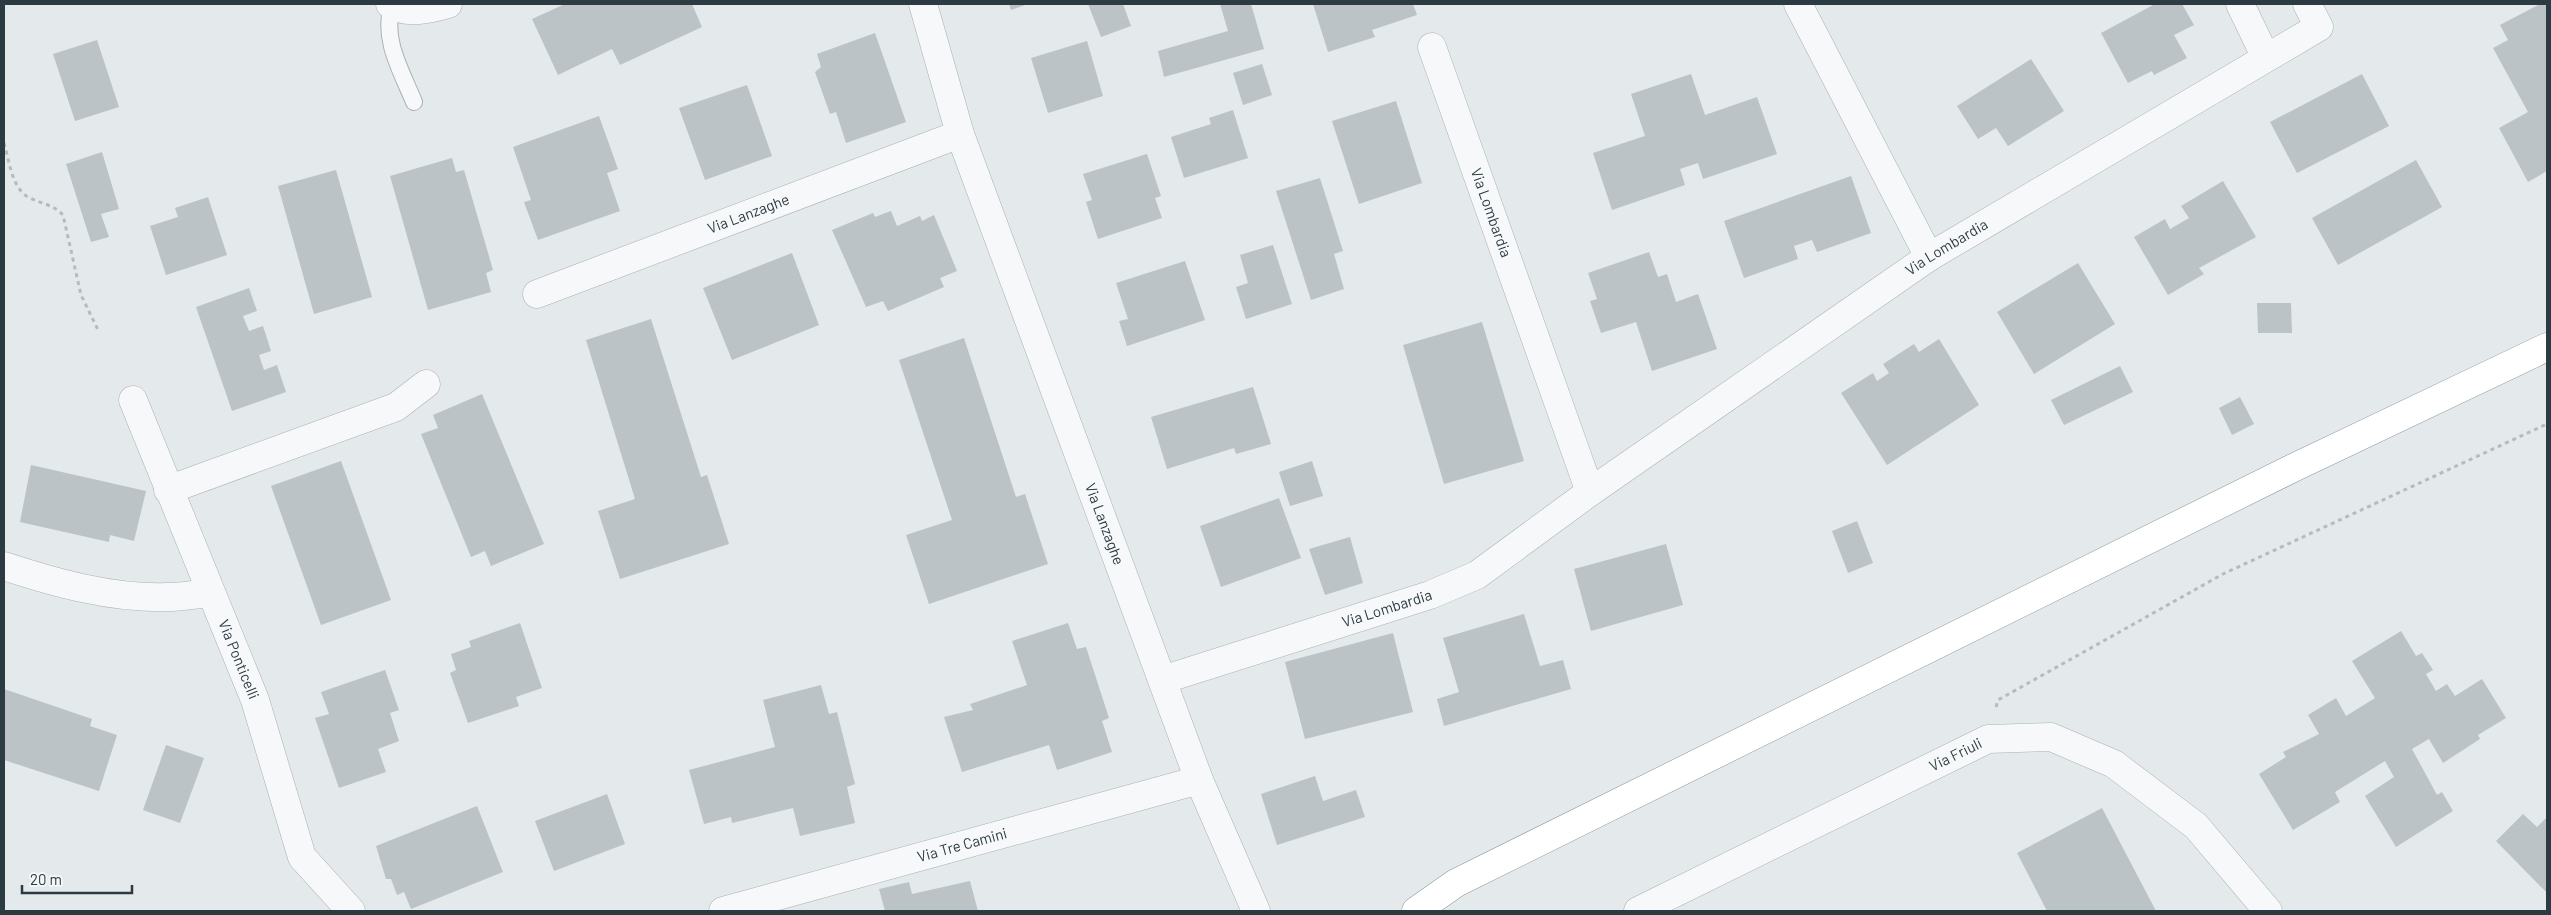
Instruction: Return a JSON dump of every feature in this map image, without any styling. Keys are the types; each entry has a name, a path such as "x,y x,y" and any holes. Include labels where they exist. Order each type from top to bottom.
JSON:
{"highway":[{"path":"1416,911 1465,879 2275,477 2547,347"}],"street":[{"path":"391,4 397,8 412,11 448,4"},
{"name":"Via Lanzaghe","path":"923,4 960,134 1199,780 1256,911"},
{"path":"1798,4 1929,257"},
{"path":"2240,4 2266,58"},
{"name":"Via Lombardia","path":"1162,680 1430,595 1477,575 1590,492 1929,257 2266,58 2313,15"},
{"name":"Via Lombardia","path":"1432,47 1590,492"},
{"name":"Via Lanzaghe","path":"537,294 960,134"},
{"path":"168,490 396,408 426,384"},
{"name":"Via Ponticelli","path":"133,400 255,700 302,857 351,911"},
{"path":"4,566 76,587 122,594 168,598 210,593"},
{"name":"Via Friuli","path":"1638,911 1988,739 2052,737 2114,764 2196,826 2268,911"},
{"name":"Via Tre Camini","path":"723,911 1199,780"}],"lane":[{"path":"391,4 387,20 388,35 414,102"}],"path":[{"path":"4,143 18,187 27,196 56,207 63,215 81,296 99,332"},
{"path":"1988,739 1998,700 2077,654 2223,574 2547,424"}],"building":[{"path":"565,4 692,4 702,27 620,65 612,49 558,75 532,19"},
{"path":"1009,4 1028,4 1011,10"},
{"path":"1088,4 1123,4 1131,26 1101,37"},
{"path":"1220,4 1251,4 1264,49 1164,77 1158,51 1228,31"},
{"path":"1313,4 1413,4 1417,15 1372,30 1375,37 1328,52"},
{"path":"2155,4 2182,4 2194,25 2174,35 2187,58 2154,75 2152,71 2128,83 2101,33"},
{"path":"2540,4 2545,4 2547,8 2547,171 2528,182 2499,128 2528,112 2493,48 2508,40 2500,25"},
{"path":"875,33 906,122 846,143 836,112 830,114 815,72 821,67 817,54"},
{"path":"97,40 119,107 75,121 53,54"},
{"path":"1087,41 1103,96 1048,113 1031,58"},
{"path":"2031,59 2064,111 2008,146 1996,128 1978,139 1957,106"},
{"path":"1262,64 1272,95 1243,105 1233,73"},
{"path":"1691,74 1705,115 1757,97 1777,154 1703,179 1698,163 1680,169 1685,185 1612,210 1593,153 1645,136 1631,94"},
{"path":"2362,74 2389,126 2297,173 2270,122"},
{"path":"747,85 772,156 705,180 679,108"},
{"path":"1396,101 1422,183 1359,204 1332,121"},
{"path":"1233,110 1248,158 1184,178 1171,137 1211,124 1209,118"},
{"path":"599,116 618,169 607,173 620,211 538,240 524,202 531,200 513,147"},
{"path":"102,152 119,209 101,214 109,237 91,242 66,164"},
{"path":"1147,154 1161,196 1155,198 1162,218 1098,239 1086,202 1092,200 1083,174"},
{"path":"452,158 456,172 464,170 493,270 486,273 491,292 428,310 390,176"},
{"path":"2416,160 2442,207 2338,265 2312,218"},
{"path":"336,170 372,297 314,314 278,186"},
{"path":"1851,176 1871,233 1817,252 1812,240 1794,246 1798,259 1744,278 1724,221"},
{"path":"1320,178 1343,251 1334,254 1344,289 1311,300 1276,191"},
{"path":"2223,181 2256,237 2199,268 2204,274 2168,295 2134,237 2165,219 2170,229 2189,218 2181,206"},
{"path":"208,197 227,255 166,275 150,226 178,217 175,208"},
{"path":"891,211 897,226 920,216 922,221 934,215 957,271 940,278 944,287 888,311 883,301 866,307 832,230 873,213 875,217"},
{"path":"1273,245 1292,304 1246,319 1236,287 1248,283 1240,255"},
{"path":"1649,252 1658,277 1667,274 1676,302 1698,294 1717,349 1652,371 1636,322 1601,333 1590,301 1597,299 1588,273"},
{"path":"792,253 819,325 732,360 703,288"},
{"path":"1185,261 1205,320 1127,346 1119,321 1128,319 1116,283"},
{"path":"2078,263 2115,324 2034,374 1997,312"},
{"path":"249,288 257,311 243,316 249,331 263,326 271,351 259,355 264,370 277,365 286,392 232,411 196,307"},
{"path":"2257,303 2291,303 2292,333 2258,333"},
{"path":"651,319 701,477 707,475 729,544 620,579 598,511 635,499 586,340"},
{"path":"1482,322 1524,461 1444,484 1403,345"},
{"path":"964,338 1016,497 1025,494 1048,564 929,604 906,535 952,520 899,360"},
{"path":"1939,339 1979,405 1887,465 1841,393 1873,373 1877,381 1889,373 1883,364 1914,344 1919,352"},
{"path":"2120,366 2133,392 2064,425 2051,400"},
{"path":"1253,387 1271,444 1236,454 1234,448 1167,469 1151,417"},
{"path":"482,394 544,544 491,566 485,551 471,557 421,434 438,428 433,415"},
{"path":"2240,397 2254,424 2232,435 2219,408"},
{"path":"341,461 391,600 321,625 271,486"},
{"path":"1312,461 1323,496 1290,506 1279,472"},
{"path":"31,465 146,491 134,541 110,535 109,542 20,522"},
{"path":"1279,498 1301,558 1221,587 1200,526"},
{"path":"1857,521 1873,563 1848,573 1832,531"},
{"path":"1350,537 1363,583 1325,595 1309,549"},
{"path":"1666,544 1683,605 1591,631 1574,569"},
{"path":"1524,614 1540,666 1563,660 1571,689 1444,726 1437,699 1459,692 1443,638"},
{"path":"520,623 542,688 516,697 519,706 468,723 450,673 456,670 451,654 471,647 469,641"},
{"path":"1068,623 1077,649 1086,647 1109,718 1102,721 1112,752 1057,770 1049,745 962,772 944,717 973,710 970,704 1027,685 1012,641"},
{"path":"2401,631 2416,656 2422,653 2433,670 2426,674 2436,691 2447,684 2455,696 2482,679 2506,718 2478,735 2480,739 2443,763 2429,739 2412,749 2437,795 2442,792 2453,811 2396,847 2365,796 2394,777 2385,761 2335,792 2340,802 2293,830 2259,774 2286,757 2283,752 2319,734 2308,715 2336,698 2346,716 2375,698 2352,661"},
{"path":"1393,633 1413,712 1305,739 1285,662"},
{"path":"385,670 399,710 390,713 399,741 378,749 386,772 339,788 315,718 329,714 321,692"},
{"path":"821,685 829,714 837,712 855,784 847,787 855,823 800,836 793,808 732,823 731,817 704,824 689,770 775,747 763,700"},
{"path":"4,689 92,719 90,726 117,735 99,791 4,760"},
{"path":"166,745 204,758 180,823 143,810"},
{"path":"1315,776 1323,801 1356,790 1365,817 1277,845 1261,794"},
{"path":"607,794 625,844 554,871 535,821"},
{"path":"477,806 503,872 411,909 404,892 397,895 391,879 386,879 376,846"},
{"path":"2102,808 2156,911 2047,911 2017,853"},
{"path":"2523,814 2537,827 2547,817 2547,893 2496,841"},
{"path":"970,881 978,911 885,911 879,889 909,882 912,894"}]}
